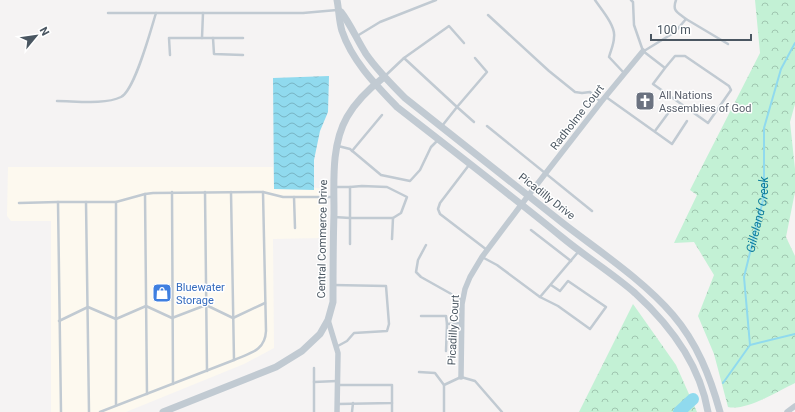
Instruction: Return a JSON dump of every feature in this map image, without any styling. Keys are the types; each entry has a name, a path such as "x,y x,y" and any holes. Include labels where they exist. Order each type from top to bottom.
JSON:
{"street":[{"name":"Picadilly Drive","path":"337,0 342,30 351,51 375,84 397,107 634,293 654,312 670,330 686,355 698,379 708,412"},
{"name":"Picadilly Drive","path":"339,10 349,23 366,54 384,77 405,98 645,288 673,315 687,333 707,370 720,412"},
{"name":"Radholme Court","path":"521,205 601,102 643,51"},
{"name":"Central Commerce Drive","path":"163,412 276,367 302,351 320,334 328,320 333,302 334,187 337,146 346,117 357,102 384,77"},
{"name":"Picadilly Court","path":"460,377 463,300 465,288 482,257 521,205"},
{"path":"328,320 338,353 337,412"},
{"path":"787,412 795,406"}],"lane":[{"path":"356,36 380,22 436,0"},
{"path":"595,0 614,31 615,37 609,57 624,74"},
{"path":"676,0 674,6 676,11 686,19 728,44"},
{"path":"633,1 634,25 643,51 665,68"},
{"path":"108,13 303,13 339,10"},
{"path":"57,101 101,102 122,97 132,82 156,13"},
{"path":"202,38 203,13"},
{"path":"488,15 549,71 575,92 590,92 601,102"},
{"path":"643,51 675,32 686,19"},
{"path":"384,77 404,58 449,26 464,44"},
{"path":"170,55 169,38 243,38"},
{"path":"214,38 214,54 243,55"},
{"path":"675,56 686,56 729,86 731,90 708,123 653,84 665,68 675,56"},
{"path":"404,58 474,122"},
{"path":"441,126 487,72 475,58"},
{"path":"606,96 672,144 687,121"},
{"path":"655,132 669,112"},
{"path":"352,151 382,115"},
{"path":"487,126 592,211"},
{"path":"337,146 350,149 381,175 410,181 420,170 431,147 439,140"},
{"path":"470,164 440,203 438,209 440,214 487,250"},
{"path":"334,187 387,187 406,197 401,212 393,218 334,217"},
{"path":"350,187 350,244"},
{"path":"19,203 116,202 145,194 172,192 269,192 280,197 334,197"},
{"path":"172,192 173,384"},
{"path":"205,192 207,371"},
{"path":"231,192 234,360"},
{"path":"100,412 234,360 259,348 265,341 263,192"},
{"path":"145,194 147,394"},
{"path":"294,197 295,228"},
{"path":"58,202 61,412"},
{"path":"86,202 89,412"},
{"path":"116,202 116,406"},
{"path":"392,239 393,218"},
{"path":"531,230 571,261"},
{"path":"426,244 418,260 416,272 421,277 463,300"},
{"path":"540,297 579,251"},
{"path":"482,257 497,265 540,297 558,306 590,329 606,307 568,281 560,292 551,285"},
{"path":"333,285 386,286 389,324 387,331 354,333 347,341 336,347"},
{"path":"233,318 265,303"},
{"path":"59,321 88,307 116,319 146,306 172,318 206,304 233,318"},
{"path":"421,316 446,316 446,351"},
{"path":"447,324 462,323"},
{"path":"314,368 314,412"},
{"path":"419,372 435,373 444,385 444,412"},
{"path":"444,385 460,377 475,381 502,412"},
{"path":"314,382 392,385 392,412"},
{"path":"337,404 392,403"},
{"path":"352,412 353,404"}],"shaded area":[{"name":"Bluewater Storage","path":"8,167 273,167 274,189 324,188 321,238 273,239 274,348 244,364 126,412 51,412 51,221 11,221 7,216"}],"green space":[{"path":"755,0 795,0 795,104 790,122 795,169 795,192 786,237 795,256 795,383 762,400 744,406 728,407 714,354 698,316 714,275 694,242 674,243 697,195 690,190 760,53"},
{"path":"633,304 676,365 697,412 579,412"}],"water":[{"path":"329,76 328,112 320,131 314,160 314,190 274,189 273,78"}],"waterway":[{"name":"Gilleland Creek","path":"723,383 750,345 744,277 764,196 764,128 781,69 795,43"},
{"path":"750,345 795,334"},
{"name":"Gilleland Creek","path":"679,412 693,399"}],"place":[{"name":"All Nations Assemblies of God","path":"645,101"},
{"name":"Bluewater Storage","path":"162,293"}]}
